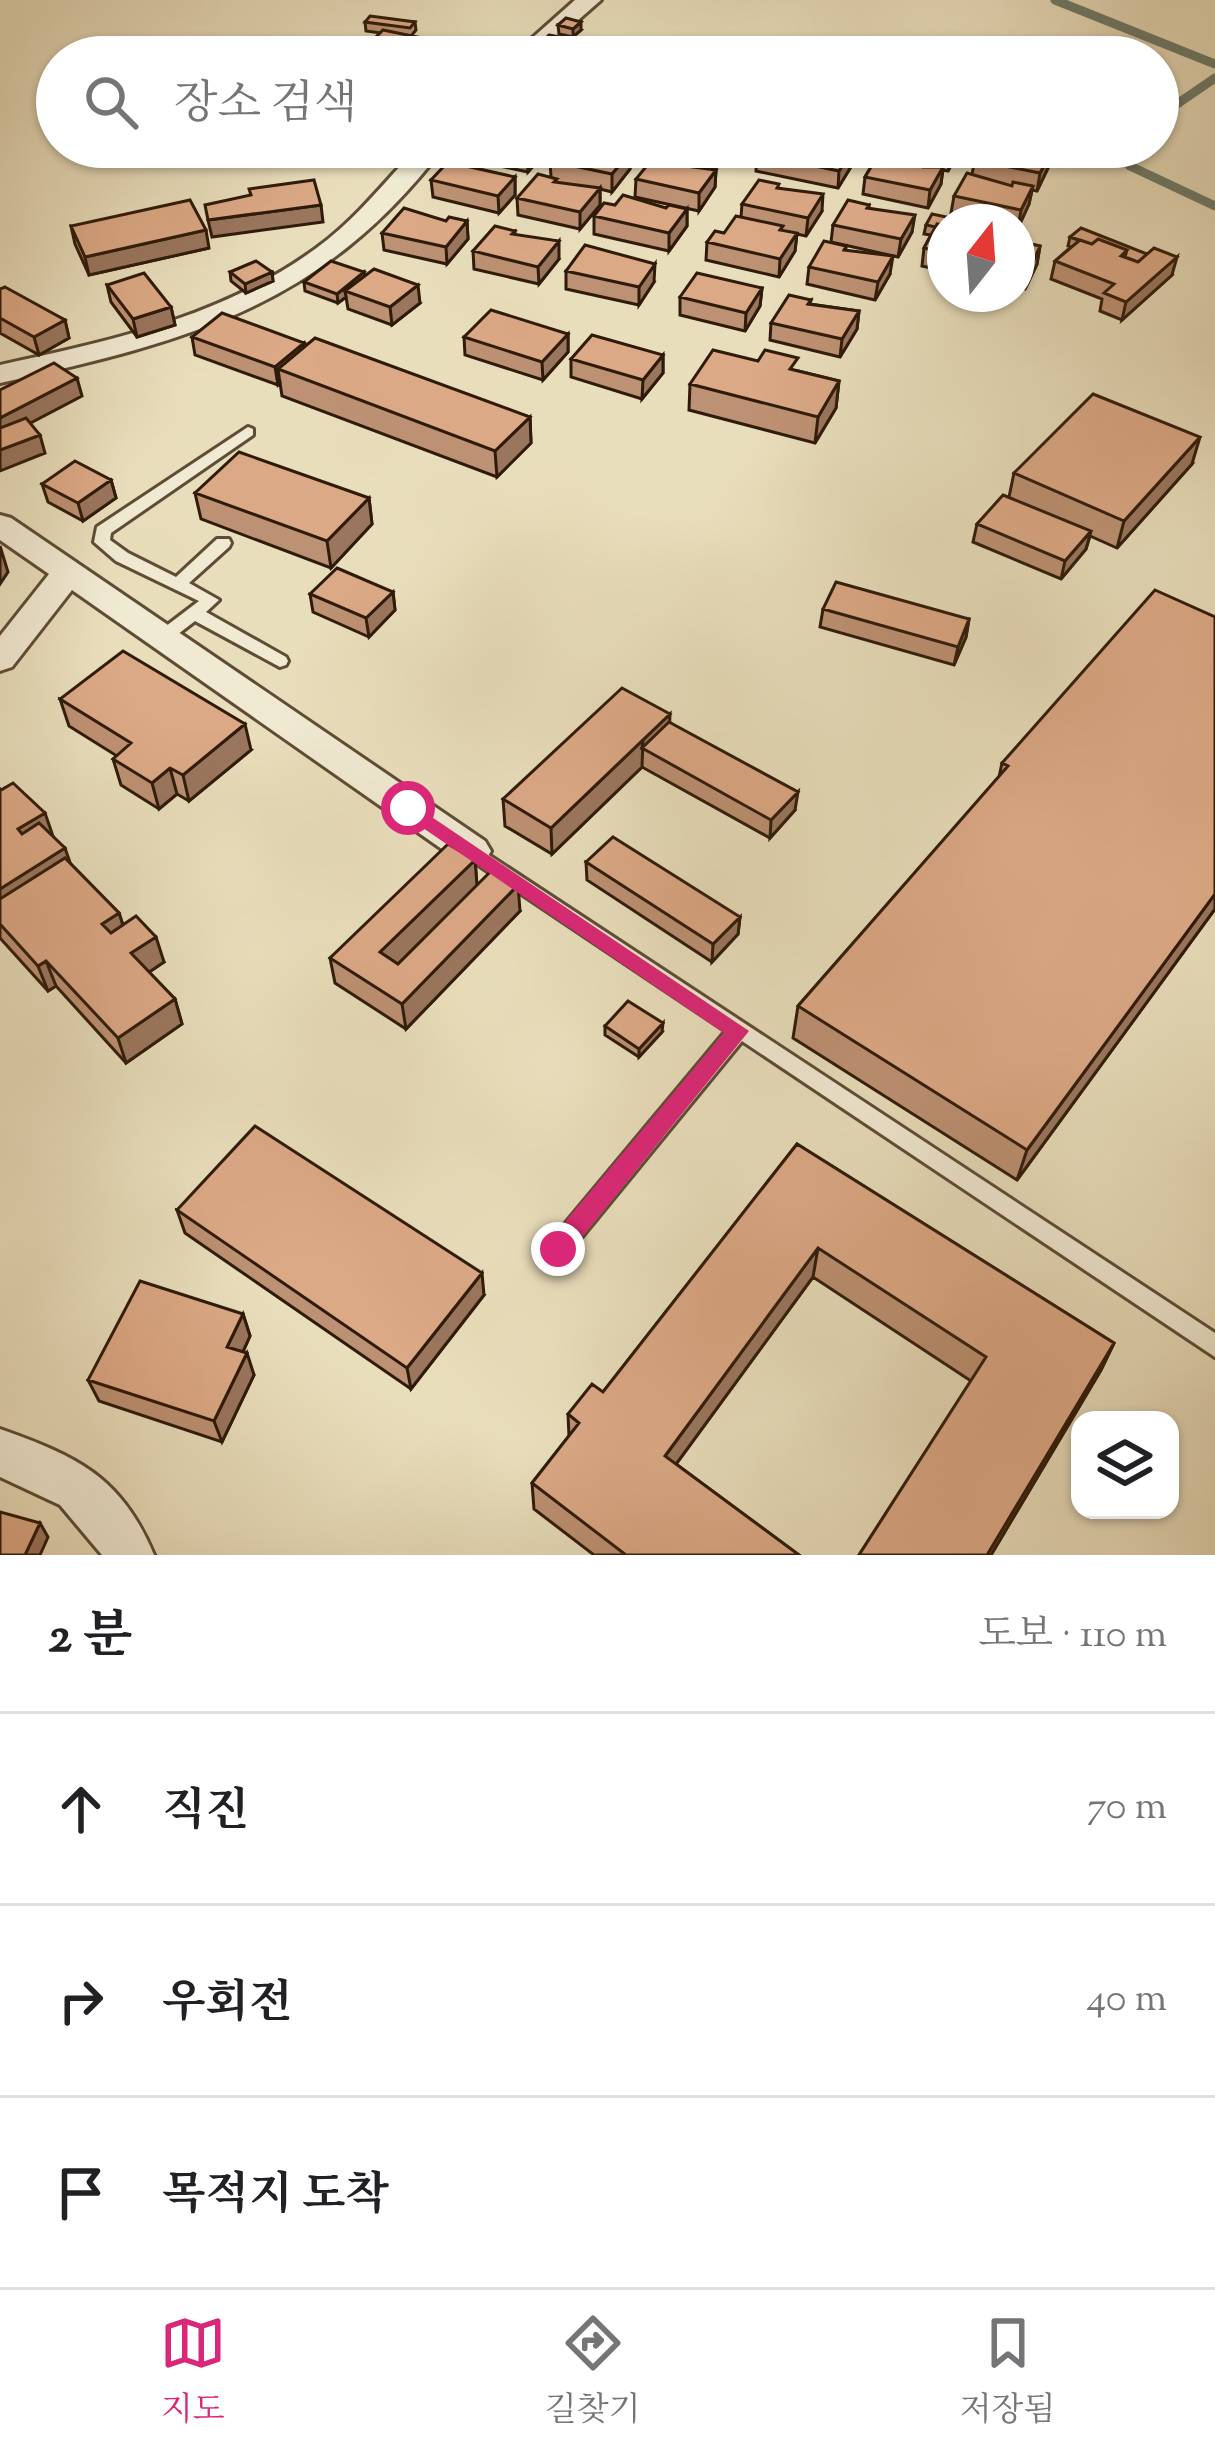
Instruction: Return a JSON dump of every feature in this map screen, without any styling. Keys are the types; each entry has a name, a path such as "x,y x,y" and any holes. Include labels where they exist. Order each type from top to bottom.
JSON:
{"street":[{"path":"545,36 590,0"},
{"path":"0,374 148,343 283,285 338,245 412,168"},
{"path":"0,525 472,851"},
{"path":"0,659 67,574"},
{"path":"0,1453 69,1478 110,1516 129,1555"}],"lane":[{"path":"163,637 211,600 122,557 102,542 103,531 248,432"},
{"path":"178,584 223,543"},
{"path":"194,613 280,661"},
{"path":"472,851 1215,1346"},
{"path":"558,1249 738,1031"}],"building":[{"path":"370,16 415,22 410,28 365,22"},
{"path":"566,18 581,22 573,29 558,25"},
{"path":"383,30 412,36 377,36"},
{"path":"442,168 475,168 515,177 498,196 431,180"},
{"path":"583,168 617,168 612,174"},
{"path":"645,168 716,170 699,193 636,179"},
{"path":"870,168 942,168 930,190 865,177"},
{"path":"967,173 1012,186 1013,182 1033,186 1024,204 992,204 954,196"},
{"path":"538,174 557,179 554,182 600,188 580,212 517,198"},
{"path":"314,180 321,205 208,220 205,205 251,195 249,189"},
{"path":"759,180 779,184 777,188 823,194 808,218 742,204"},
{"path":"623,195 687,209 669,233 594,216 604,203 615,205"},
{"path":"190,200 206,230 85,257 71,226"},
{"path":"848,200 869,205 867,208 915,215 901,239 833,225"},
{"path":"404,208 446,221 449,217 467,221 446,247 382,233"},
{"path":"736,216 797,233 780,259 707,242 715,231 724,233"},
{"path":"495,226 515,231 512,234 559,241 538,267 473,251"},
{"path":"1081,228 1147,254 1138,262 1125,257 1127,250 1098,239 1092,244 1070,237"},
{"path":"1098,239 1127,250 1121,256 1138,262 1154,248 1177,257 1126,302 1104,293 1114,284 1055,261 1080,240 1092,244"},
{"path":"824,241 846,246 844,250 893,256 878,282 809,267"},
{"path":"585,245 655,264 639,287 566,271"},
{"path":"256,261 272,272 245,284 230,272"},
{"path":"331,261 364,272 337,294 304,282"},
{"path":"374,269 418,285 390,307 345,291"},
{"path":"144,273 171,307 133,319 107,285"},
{"path":"697,273 762,288 746,313 680,297"},
{"path":"5,287 65,320 34,337 0,318 0,289"},
{"path":"789,295 811,300 808,304 859,311 842,339 771,323"},
{"path":"491,310 568,334 542,362 464,337"},
{"path":"222,313 304,343 275,367 192,337"},
{"path":"592,335 663,355 643,380 571,359"},
{"path":"315,338 530,417 495,451 278,369"},
{"path":"713,350 758,361 765,350 798,358 790,369 839,381 818,417 690,384"},
{"path":"54,363 77,378 0,418 0,390"},
{"path":"1093,394 1200,437 1124,521 1014,473"},
{"path":"26,418 40,435 0,450 0,428"},
{"path":"239,452 369,498 327,541 195,493"},
{"path":"75,461 111,480 78,503 42,484"},
{"path":"1003,495 1091,531 1065,561 977,524"},
{"path":"337,568 393,592 366,618 310,594"},
{"path":"836,582 969,619 958,647 823,609"},
{"path":"1155,590 1215,617 1215,894 1027,1150 798,1006"},
{"path":"123,651 245,724 183,775 170,768 152,783 113,759 131,743 60,699"},
{"path":"622,688 670,714 551,828 503,799"},
{"path":"669,722 798,792 771,820 642,748"},
{"path":"13,783 45,813 18,829 22,834 39,823 65,848 0,889 0,789"},
{"path":"613,837 740,917 713,944 586,862"},
{"path":"448,844 475,860 380,952 398,964 492,870 518,885 402,1004 330,958"},
{"path":"65,858 119,913 102,924 111,933 136,916 156,937 131,953 175,999 118,1038 46,961 38,966 0,924 0,899"},
{"path":"628,1001 663,1023 639,1049 605,1026"},
{"path":"255,1126 482,1273 407,1368 177,1210"},
{"path":"797,1144 1114,1343 987,1555 859,1555 986,1357 818,1248 665,1456 799,1555 626,1555 532,1483 579,1423 568,1414 592,1384 603,1392"},
{"path":"140,1281 243,1314 227,1347 247,1353 214,1421 88,1380"},
{"path":"0,1512 40,1523 25,1555 0,1555"}],"waterway":[{"path":"1055,0 1145,36"},
{"path":"1179,50 1215,64"},
{"path":"1179,103 1215,78"},
{"path":"1134,168 1215,206"}],"route":[{"path":"408,808 738,1031 558,1249"}]}
